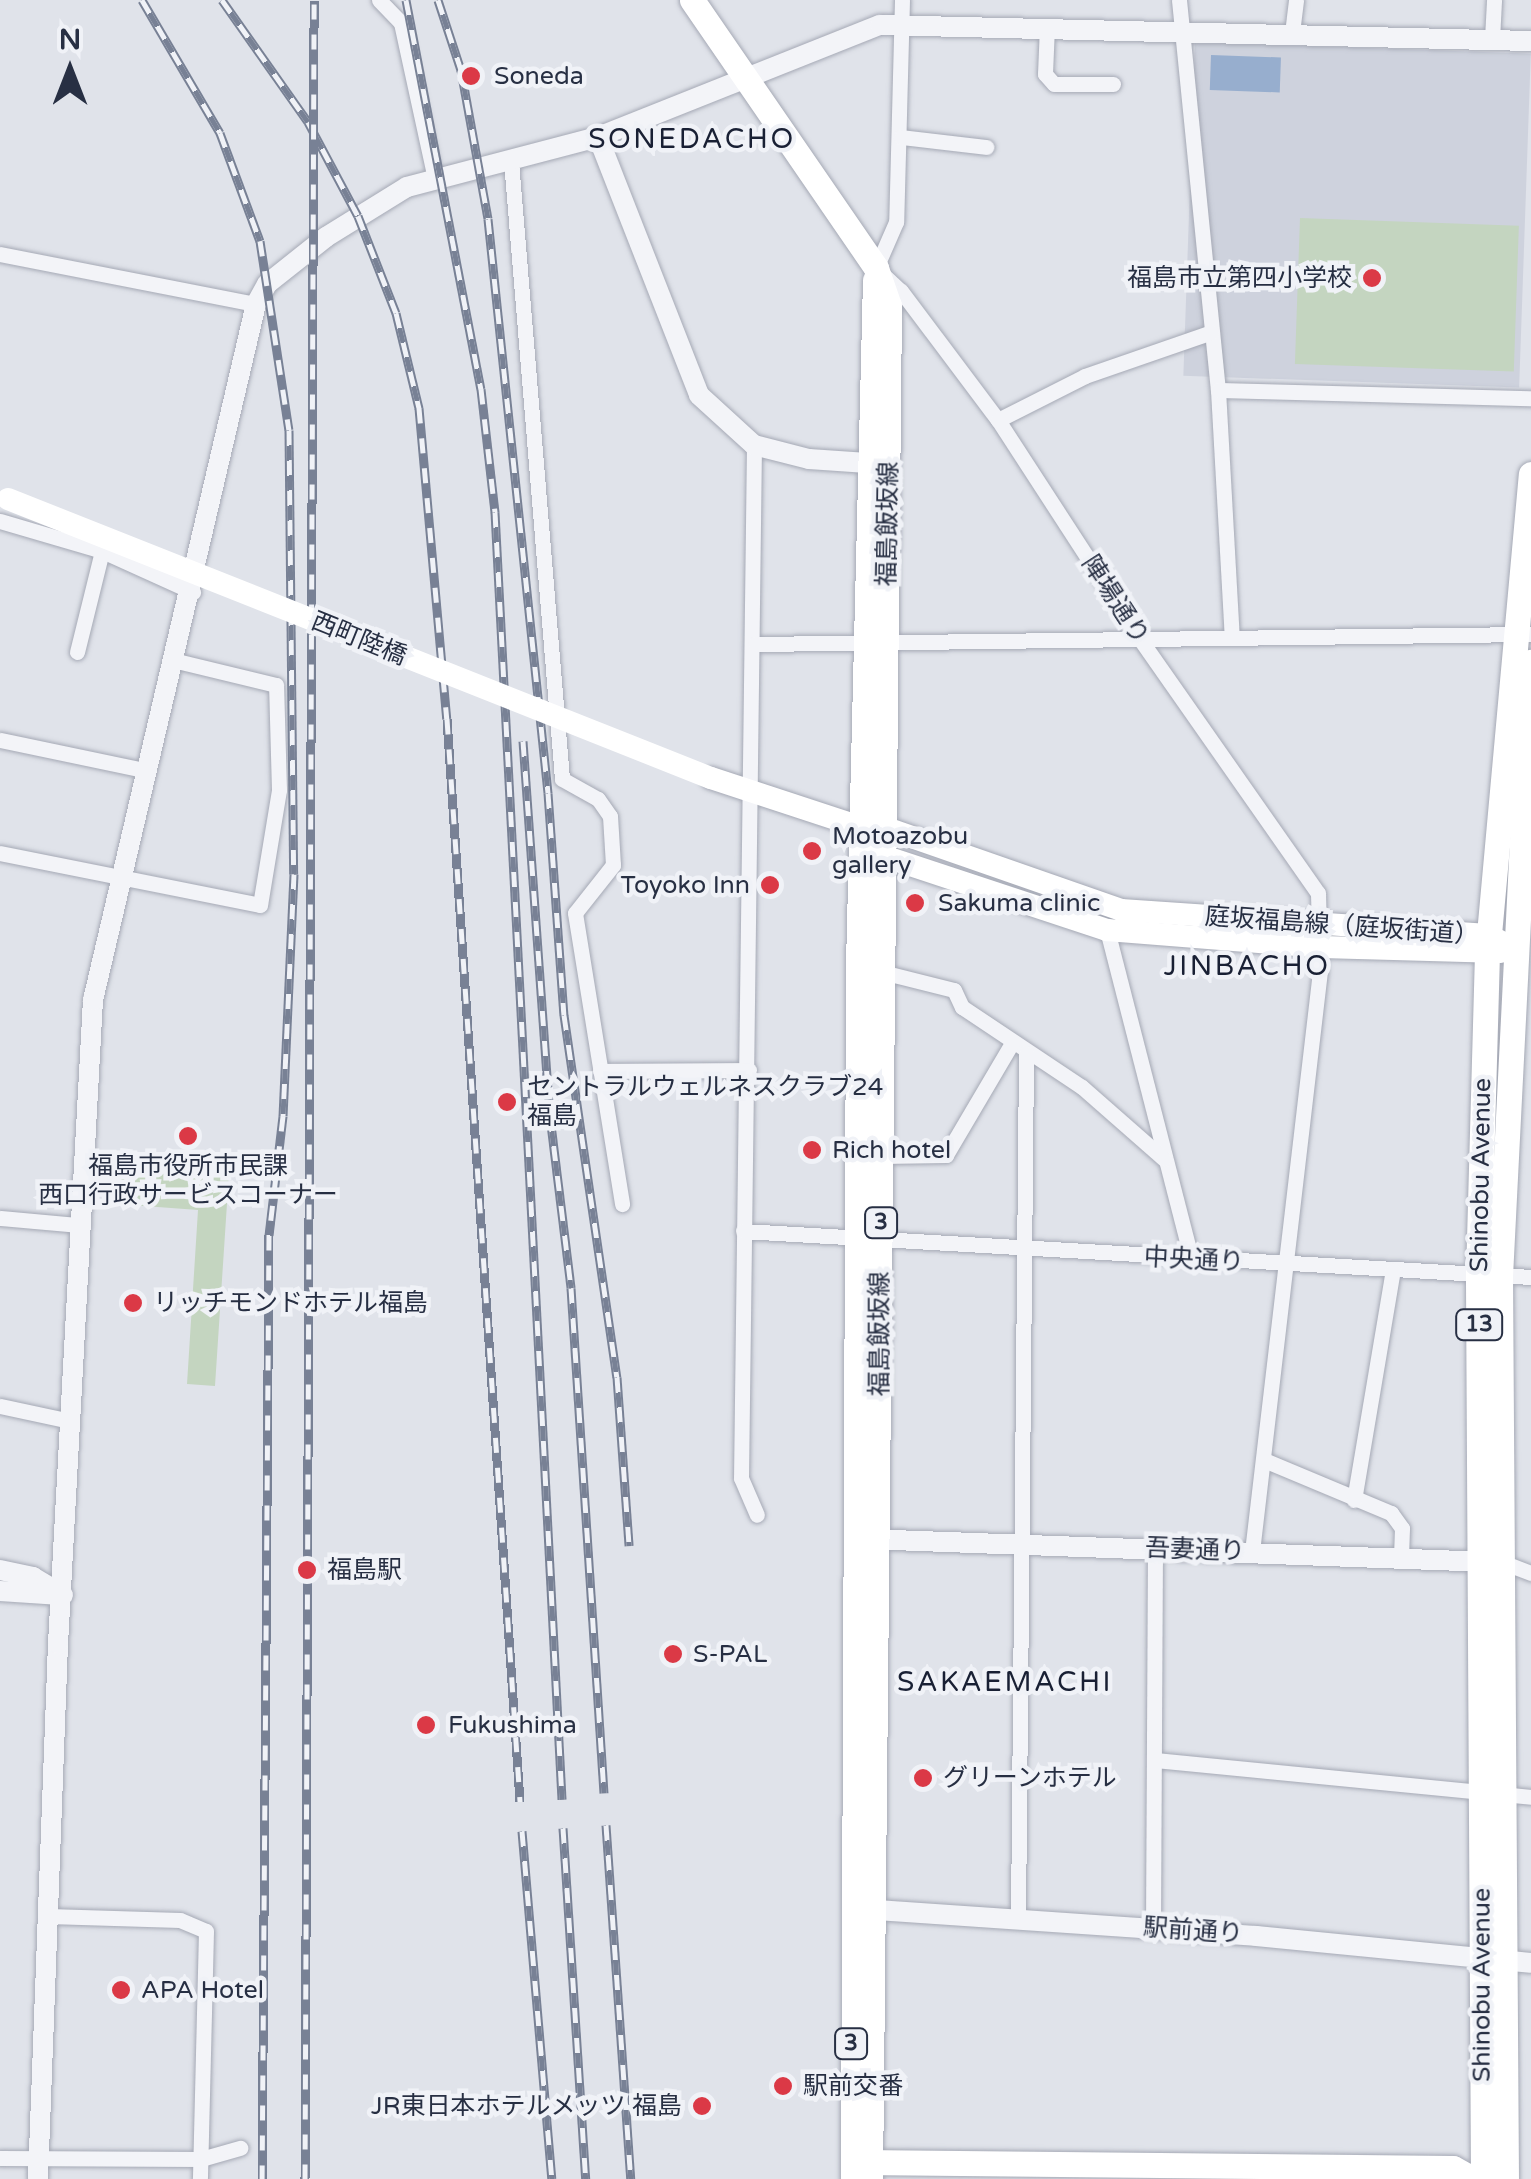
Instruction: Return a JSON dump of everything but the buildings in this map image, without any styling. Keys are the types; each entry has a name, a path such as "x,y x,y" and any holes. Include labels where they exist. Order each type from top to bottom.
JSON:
{"main road":[{"path":"692,0 876,268"},
{"name":"3","path":"872,827 878,463 876,268"},
{"name":"Shinobu Avenue","path":"1483,2179 1493,1960 1487,945 1522,634 1531,474"},
{"name":"西町陸橋","path":"2,510 711,778"},
{"name":"Shinobu Avenue","path":"1489,1276 1522,949 1531,662"},
{"name":"庭坂福島線（庭坂街道）","path":"711,778 1121,910 1322,936"},
{"name":"福島飯坂線","path":"868,1243 880,1156 884,856 872,827"},
{"name":"福島飯坂線","path":"872,827 861,2171 1453,2168 1473,2179"},
{"name":"庭坂福島線（庭坂街道）","path":"884,856 1107,930 1322,936 1522,949"},
{"name":"Shinobu Avenue","path":"1493,1960 1506,2179"}],"street":[{"path":"378,0 400,23 435,178"},
{"path":"876,268 896,222 902,0"},
{"path":"1179,0 1218,390 1232,637"},
{"path":"1292,33 1296,0"},
{"path":"1492,39 1494,0"},
{"path":"39,2169 78,1226 93,1000 119,879 177,661 256,304 278,274 326,237 407,186 598,137 900,22 1531,41"},
{"path":"1047,26 1046,74 1054,84 1113,84"},
{"path":"598,137 699,395 754,445 809,460 878,463"},
{"path":"900,137 986,147"},
{"path":"510,161 562,778 598,799 610,816 614,865 575,913 622,1204"},
{"path":"0,254 256,304"},
{"name":"陣場通り","path":"876,268 901,291 998,420 1140,639 1314,885 1322,936"},
{"path":"998,420 1084,376 1212,332"},
{"path":"1218,390 1531,398"},
{"path":"754,445 755,644 741,1478 757,1516"},
{"path":"2,510 193,592"},
{"path":"77,652 102,550"},
{"path":"755,644 1522,634"},
{"path":"0,853 260,904 278,790 276,685 177,661"},
{"path":"0,740 148,770"},
{"path":"1107,930 1192,1260"},
{"path":"1252,1552 1322,936"},
{"path":"882,972 954,990 962,1007 1082,1087 1164,1159"},
{"path":"880,1156 946,1155 1012,1043"},
{"path":"1018,1919 1017,1544 1026,1053"},
{"path":"600,1070 749,1070"},
{"path":"0,1218 78,1226"},
{"name":"中央通り","path":"743,1231 1021,1252 1531,1277"},
{"path":"1354,1500 1394,1270"},
{"path":"0,1406 70,1420"},
{"path":"1264,1460 1392,1513 1402,1528 1401,1558"},
{"name":"吾妻通り","path":"868,1539 1492,1562 1531,1573"},
{"path":"1153,1929 1155,1549"},
{"path":"0,1570 33,1577 63,1595"},
{"path":"0,1591 63,1595"},
{"path":"1155,1760 1531,1797"},
{"name":"駅前通り","path":"865,1909 1153,1929 1531,1964"},
{"path":"48,1916 180,1920 206,1931 200,2179"},
{"path":"0,2158 39,2169 201,2160 240,2148"}],"shaded area":[{"name":"福島市立第四小学校","path":"1195,42 1531,54 1519,388 1183,376"}],"green space":[{"path":"1300,218 1519,226 1514,372 1295,364"},
{"path":"121,1151 230,1158 215,1386 187,1384 198,1210 117,1204"}],"water":[{"path":"1211,55 1281,57 1280,92 1210,90"}],"railway":[{"path":"142,0 220,133 260,241 289,430 294,874 283,1116 269,1235 262,2179"},
{"path":"222,0 308,122 358,216 396,313 419,408 447,719 520,1802"},
{"path":"305,2179 314,0"},
{"path":"406,0 481,389 495,512 562,1799"},
{"path":"438,0 461,70 488,219 548,793 564,1015 617,1377 629,1546"},
{"path":"523,741 550,1116 571,1288 604,1793"},
{"path":"606,1825 631,2179"},
{"path":"563,1828 586,2179"},
{"path":"522,1831 552,2179"}],"place":[{"name":"Soneda","path":"471,76"},
{"name":"福島市立第四小学校","path":"1372,278"},
{"name":"Motoazobu gallery","path":"812,851"},
{"name":"Toyoko Inn","path":"770,885"},
{"name":"Sakuma clinic","path":"915,903"},
{"name":"セントラルウェルネスクラブ24 福島","path":"507,1102"},
{"name":"福島市役所市民課 西口行政サービスコーナー","path":"188,1136"},
{"name":"Rich hotel","path":"812,1150"},
{"name":"リッチモンドホテル福島","path":"133,1303"},
{"name":"福島駅","path":"307,1570"},
{"name":"S-PAL","path":"673,1654"},
{"name":"Fukushima","path":"426,1725"},
{"name":"グリーンホテル","path":"923,1778"},
{"name":"APA Hotel","path":"121,1990"},
{"name":"駅前交番","path":"783,2086"},
{"name":"JR東日本ホテルメッツ 福島","path":"702,2106"}],"district":[{"name":"SONEDACHO","path":"692,139"},
{"name":"JINBACHO","path":"1247,966"},
{"name":"SAKAEMACHI","path":"1005,1682"}]}
